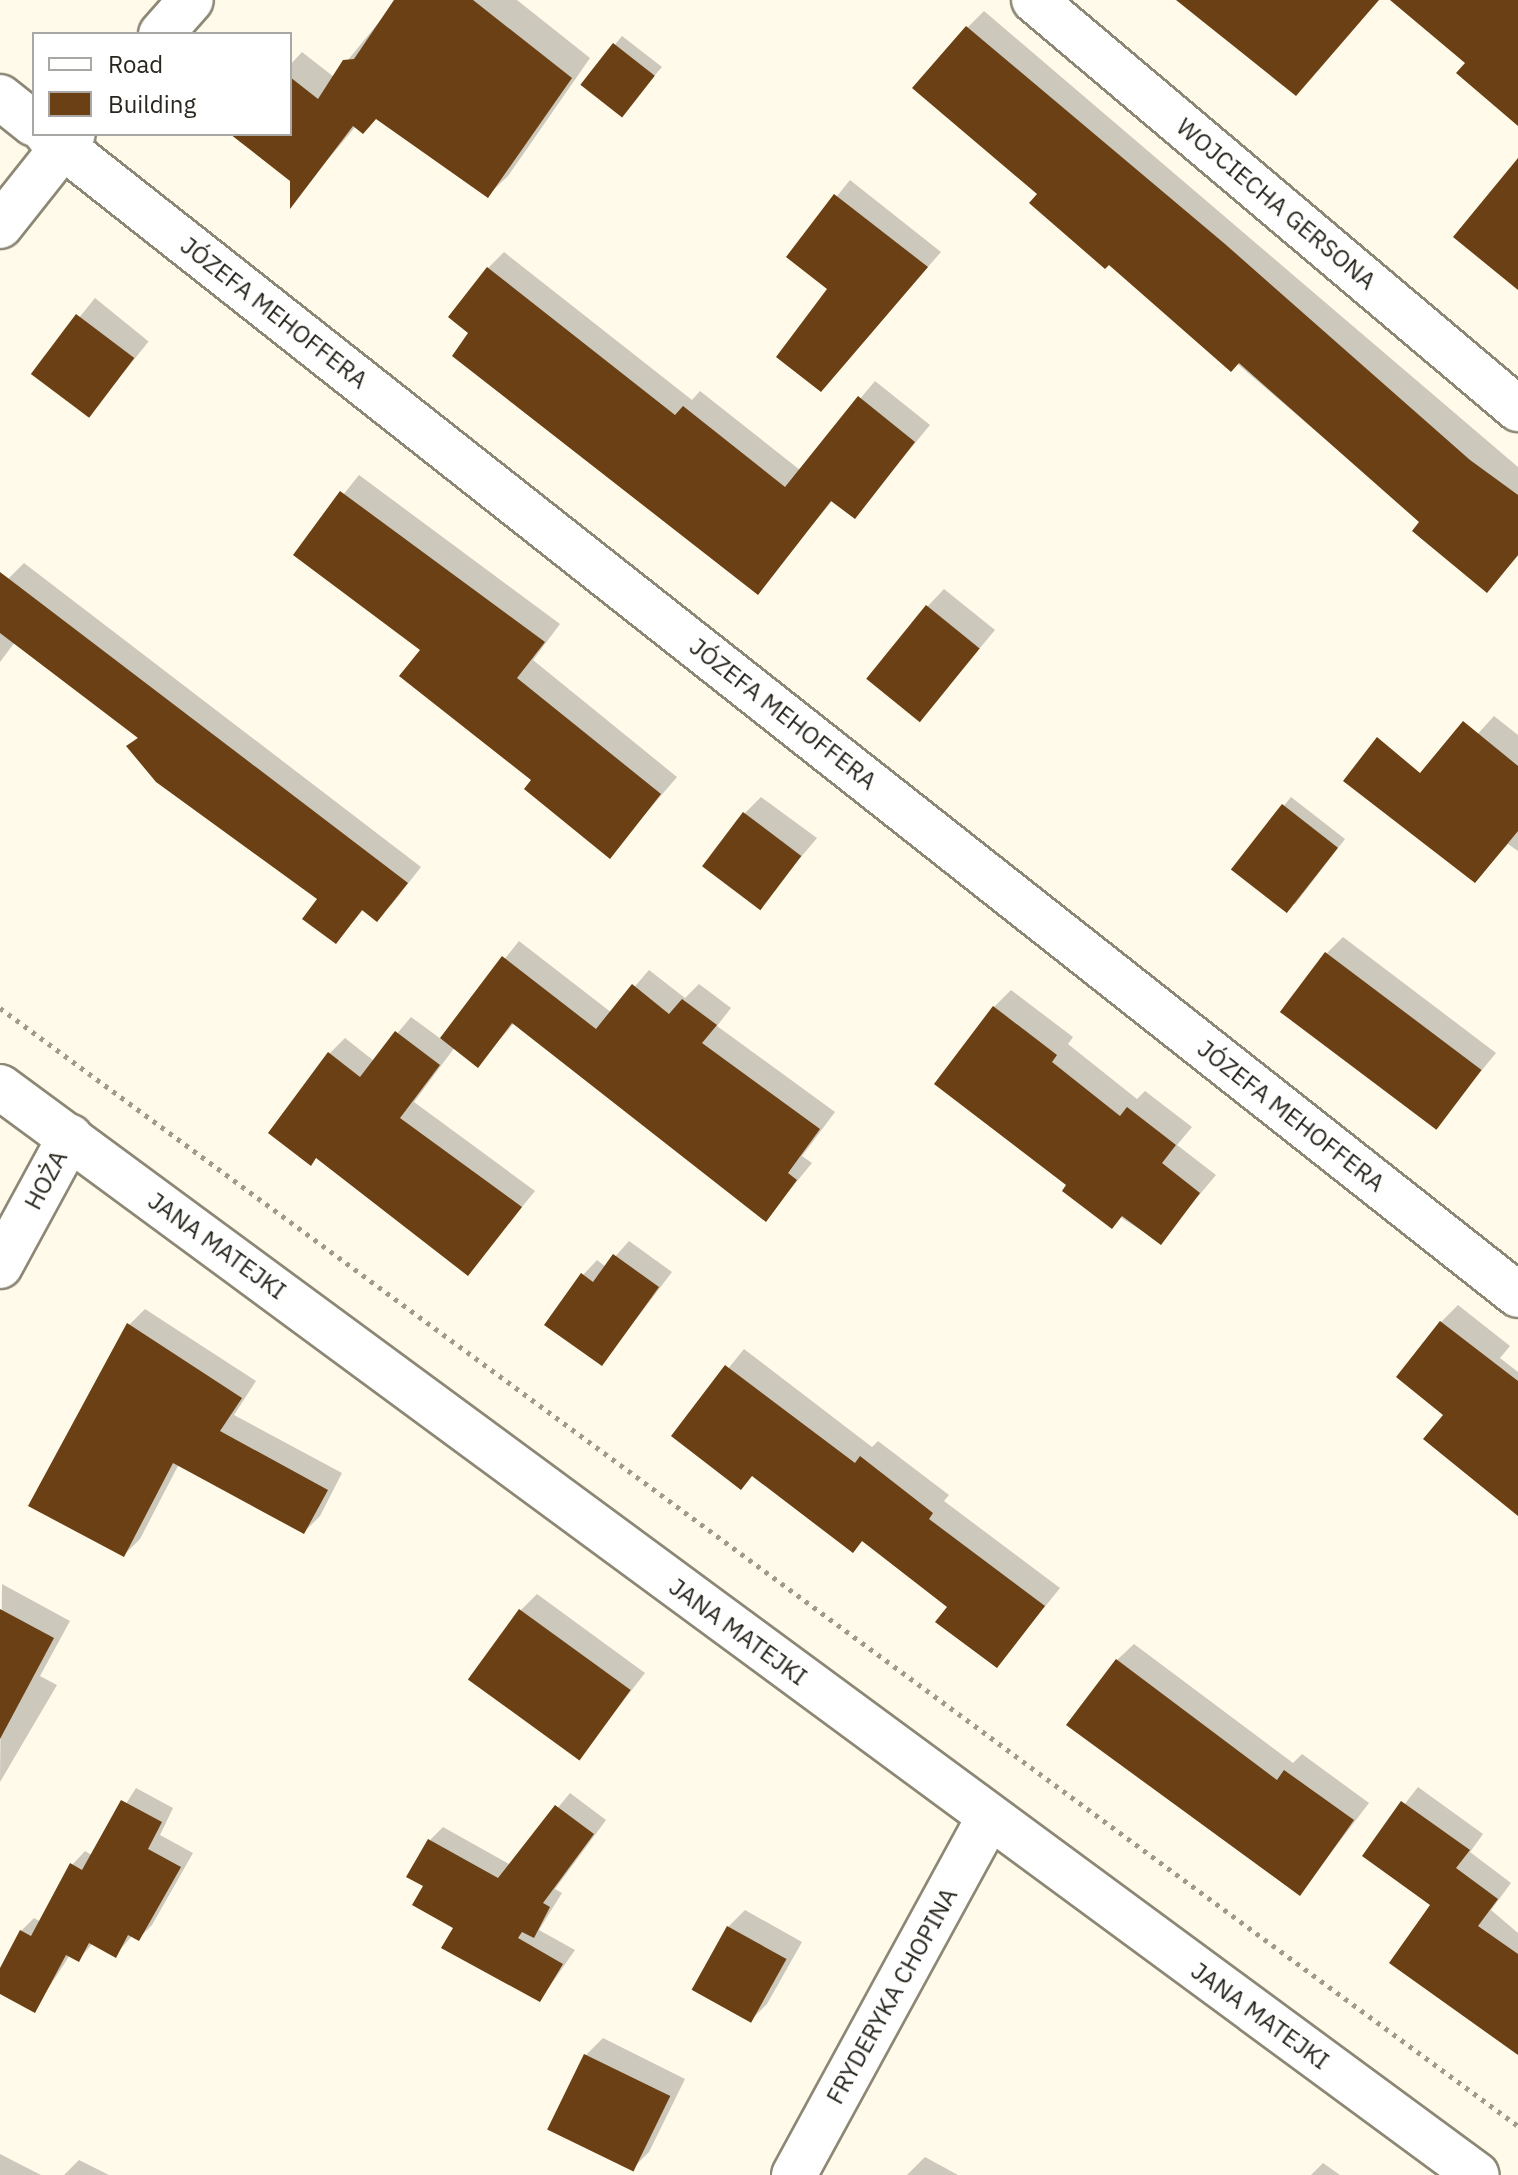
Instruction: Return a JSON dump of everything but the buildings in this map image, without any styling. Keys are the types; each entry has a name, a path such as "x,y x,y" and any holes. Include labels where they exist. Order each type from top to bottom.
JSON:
{"street":[{"path":"163,32 191,0"},
{"name":"WOJCIECHA GERSONA","path":"1034,0 1518,409"},
{"name":"JÓZEFA MEHOFFERA","path":"0,97 32,119"},
{"path":"0,226 53,136"},
{"name":"JÓZEFA MEHOFFERA","path":"57,136 1518,1295"},
{"name":"JANA MATEJKI","path":"0,1087 1477,2175"},
{"name":"HOŻA","path":"0,1266 70,1137"},
{"name":"FRYDERYKA CHOPINA","path":"794,2175 989,1818"}],"path":[{"path":"0,1008 1518,2126"}]}
